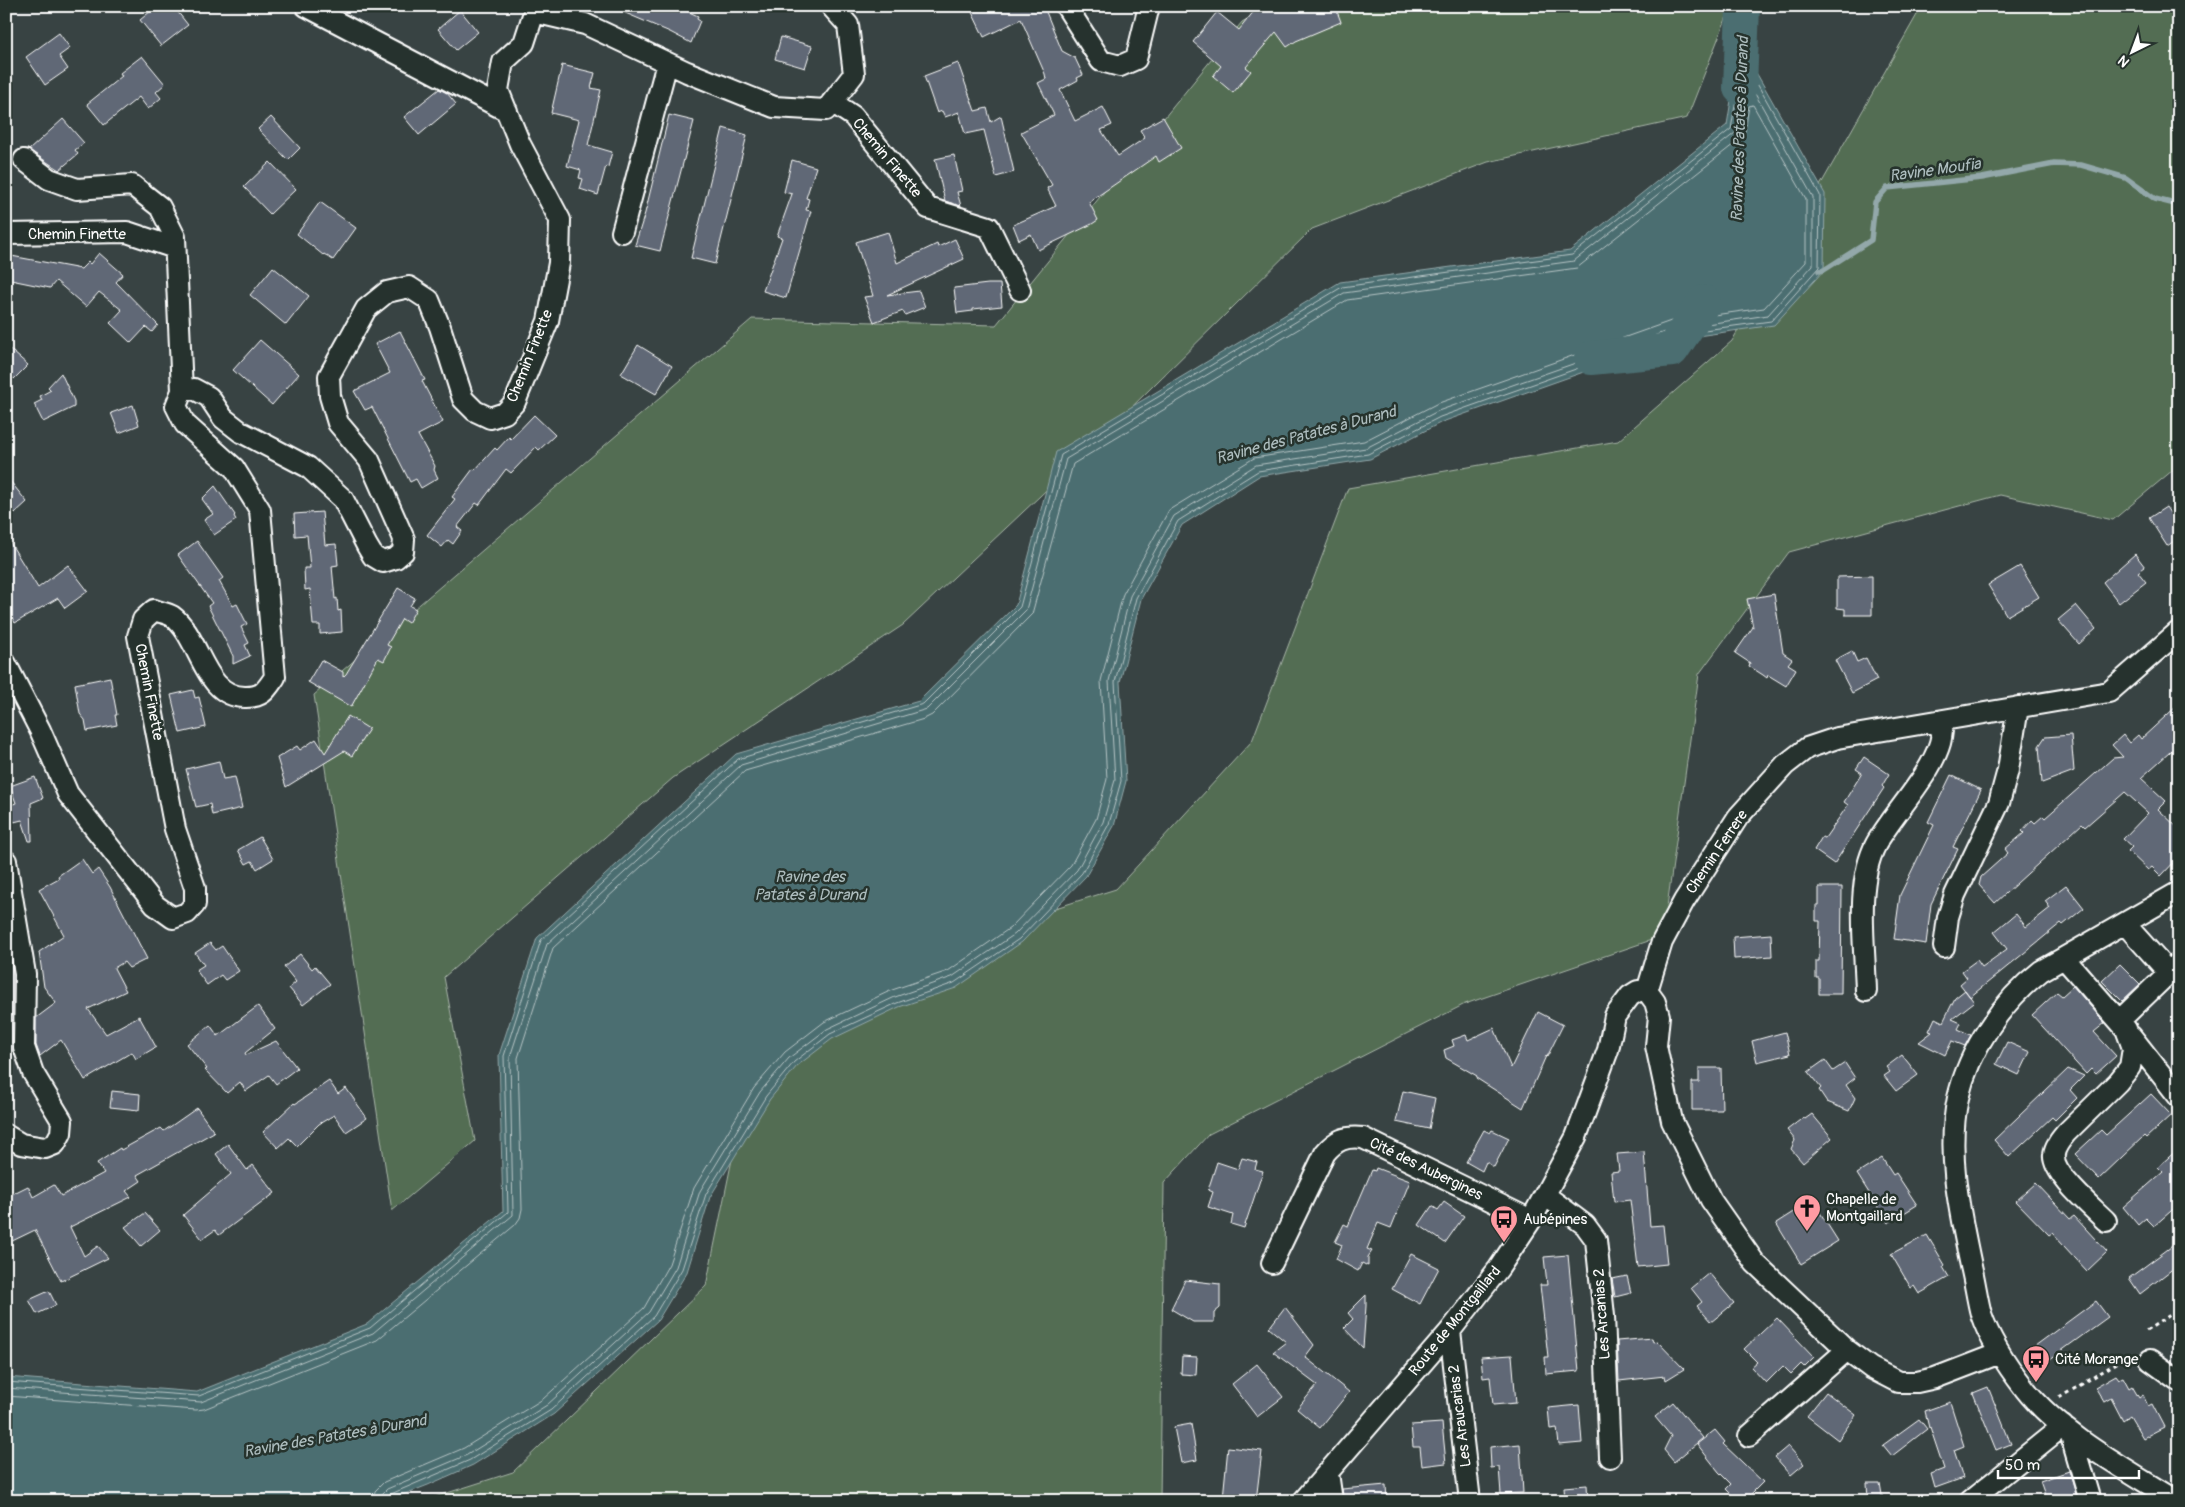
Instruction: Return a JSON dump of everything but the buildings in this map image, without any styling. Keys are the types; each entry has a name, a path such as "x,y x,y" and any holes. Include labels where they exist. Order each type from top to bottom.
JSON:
{"street":[{"path":"306,6 507,111"},
{"path":"831,6 848,25 854,74 832,102"},
{"path":"1066,6 1101,61 1120,66 1136,59 1149,6"},
{"name":"Chemin Finette","path":"182,391 194,389 209,396 223,418 241,432 308,467 343,499 373,556 383,562 396,558 403,552 404,539 369,460 338,423 330,396 330,376 366,308 387,292 409,287 429,300 440,326 463,399 474,411 490,418 505,413 515,402 548,321 559,263 560,220 520,144 498,90 503,62 524,43 535,9 585,24 667,63 774,107 826,110 832,102 852,116 928,208 989,227 1020,290"},
{"path":"622,232 667,63"},
{"name":"Chemin Finette","path":"6,664 40,730 68,794 155,905 173,918 186,913 195,904 195,888 175,829 138,636 143,620 154,610 171,616 184,629 217,686 235,697 256,697 266,690 275,677 260,510 234,468 185,424 176,406 182,391 175,237 160,207 132,185 78,189 49,179 24,160"},
{"name":"Chemin Finette","path":"6,234 127,232 175,248"},
{"name":"Chemin Ferrere","path":"1647,991 1662,942 1684,901 1738,817 1785,764 1807,748 1836,738 2109,692 2179,631"},
{"path":"1944,947 1948,917 1955,895 1999,804 2008,770 2018,707"},
{"path":"1866,991 1863,897 1867,870 1876,845 1930,765 1940,744 1943,720"},
{"path":"6,861 25,974 24,1047 32,1073 62,1121 55,1144 45,1148 21,1144 6,1135"},
{"path":"2176,1501 2067,1430 2026,1390 2000,1353 1982,1315 1961,1218 1954,1148 1958,1098 1976,1050 2003,1007 2021,986 2041,971 2179,892"},
{"path":"2122,1025 2174,968 2125,924"},
{"path":"2064,958 2122,1025 2179,1097"},
{"name":"Route de Montgaillard","path":"1304,1501 1450,1331 1499,1268 1531,1220 1576,1137 1608,1050 1615,1016 1630,996 1638,991 1647,991"},
{"path":"1647,991 1655,1002 1659,1016 1656,1046 1672,1122 1710,1200 1755,1263 1847,1350 1871,1368 1898,1382 1917,1382 1935,1378 1967,1364 2000,1353"},
{"path":"2106,1221 2061,1174 2054,1163 2054,1153 2058,1142 2118,1082 2130,1067 2134,1048 2122,1025"},
{"name":"Cité des Aubergines","path":"1272,1263 1325,1153 1339,1140 1350,1136 1363,1138 1531,1220"},
{"name":"Les Arcanias 2","path":"1545,1195 1585,1225 1596,1240 1604,1316 1610,1457"},
{"name":"Les Araucarias 2","path":"1450,1331 1470,1501"},
{"path":"1749,1436 1847,1350"},
{"path":"2150,1360 2179,1380"},
{"path":"1970,1501 2067,1430"},
{"path":"2067,1430 2090,1501"},
{"path":"1328,1473 1332,1501"}],"path":[{"path":"2146,1331 2179,1309"},
{"path":"2043,1407 2128,1356"}],"green space":[{"path":"1269,6 1731,6 1687,118 1488,162 1312,229 1074,464 903,625 673,778 444,977 475,1141 392,1211 314,695 752,319 996,325 1242,22"},
{"path":"1922,6 2179,6 2179,465 2113,520 2000,495 1789,552 1699,674 1663,936 1465,1004 1209,1134 1164,1183 1160,1501 422,1501 513,1472 706,1286 765,999 1116,889 1252,741 1348,488 1618,441 1732,341"}],"water":[{"name":"Ravine des Patates à Durand","path":"1740,44 1825,194 1824,270 1774,325 1677,339 1442,422 1370,459 1259,476 1182,525 1141,599 1120,682 1126,781 1114,826 1086,876 1022,942 956,988 899,1007 832,1039 797,1066 770,1099 710,1197 687,1272 658,1320 554,1414 473,1465 387,1501 6,1501 6,1377 197,1392 367,1324 503,1211 499,1055 537,938 736,754 919,701 1016,605 1056,452 1340,282 1570,251 1727,125"}],"waterway":[{"name":"Ravine des Patates à Durand","path":"1740,88 1743,6"},
{"name":"Ravine Moufia","path":"1819,271 1824,270 1871,240 1875,202 1887,188 1982,178 2054,164 2081,165 2126,178 2155,199 2179,205"},
{"name":"Ravine des Patates à Durand","path":"1591,358 1672,350 1704,302"}],"place":[{"name":"Chapelle de Montgaillard","path":"1807,1232"},
{"name":"Aubépines","path":"1504,1243"},
{"name":"Cité Morange","path":"2036,1383"}]}
